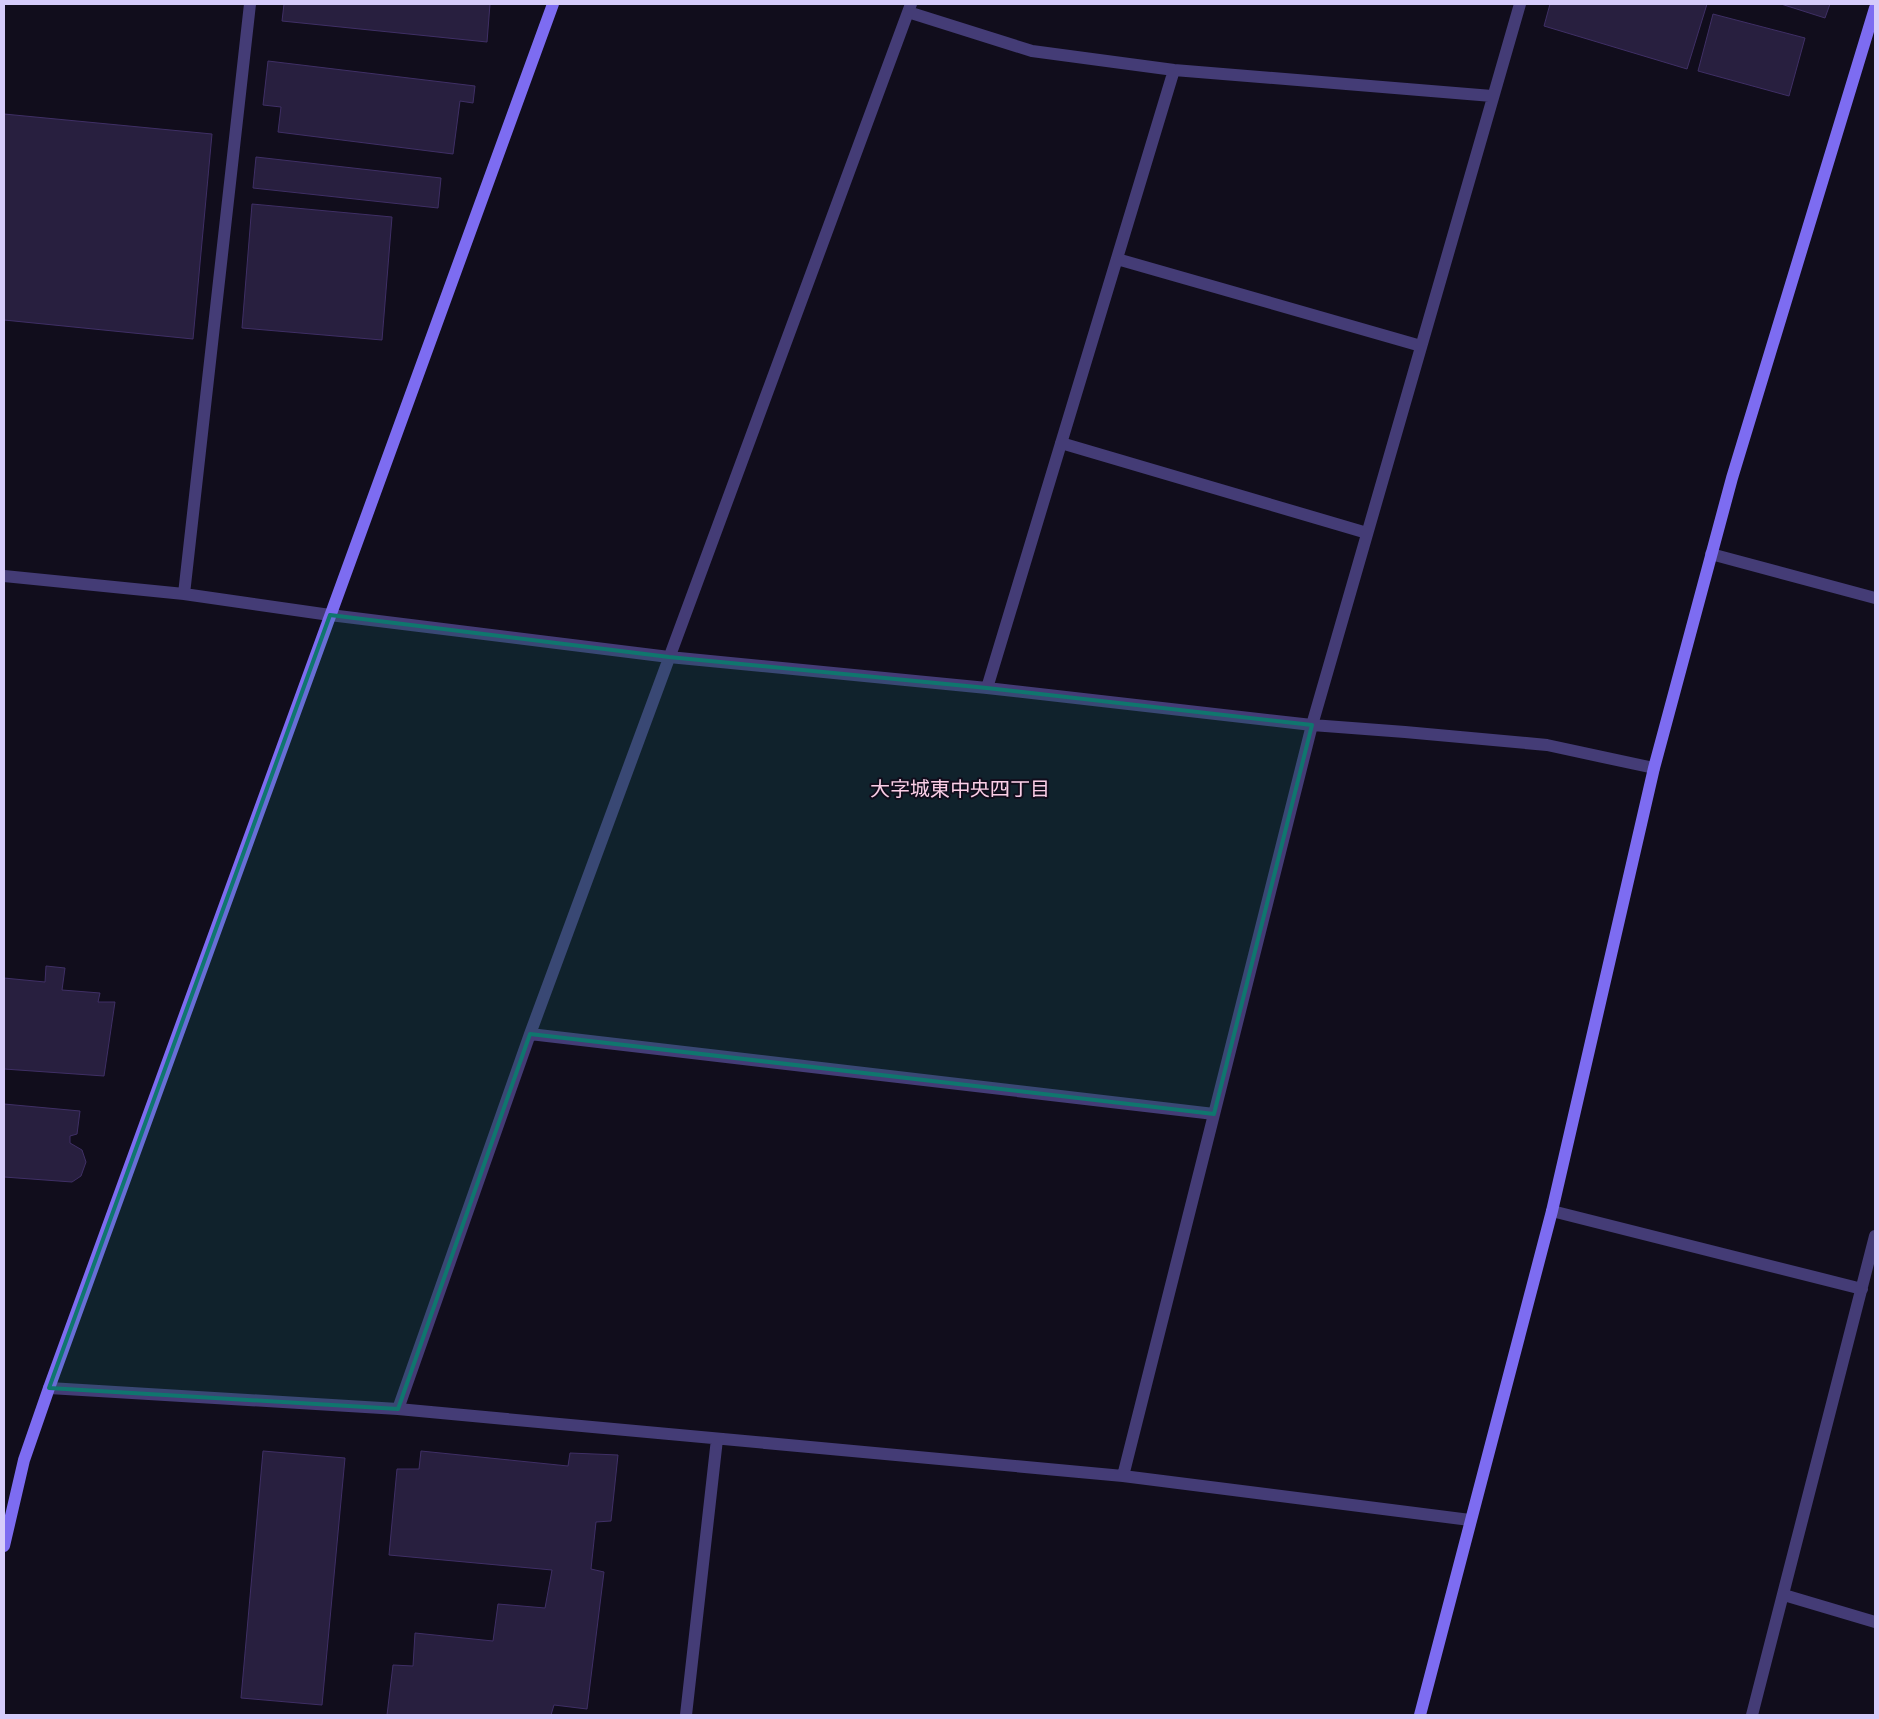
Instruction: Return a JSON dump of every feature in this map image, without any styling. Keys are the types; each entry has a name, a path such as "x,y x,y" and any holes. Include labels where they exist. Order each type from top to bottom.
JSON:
{"street":[{"path":"184,594 250,4"},
{"path":"4,1546 24,1460 48,1388 553,4"},
{"path":"1123,1476 1312,726 1520,4"},
{"path":"398,1409 530,1034 910,8 1032,51 1174,70 1492,96"},
{"path":"1420,1715 1552,1212 1654,768 1711,554 1732,478 1875,8"},
{"path":"988,688 1174,70"},
{"path":"1117,259 1420,346"},
{"path":"1061,443 1367,533"},
{"path":"1711,554 1875,598"},
{"path":"4,576 184,594 330,615 669,657 988,688 1312,726 1405,732 1547,746 1654,768"},
{"path":"530,1034 1214,1114"},
{"path":"1552,1212 1862,1289"},
{"path":"1752,1715 1875,1236"},
{"path":"48,1388 398,1409 1123,1476 1470,1520"},
{"path":"686,1715 717,1439"},
{"path":"1784,1595 1875,1622"}],"highlighted area":[{"path":"330,615 669,657 987,688 1312,725 1214,1114 530,1034 398,1409 49,1388"}],"building":[{"path":"284,4 490,4 487,42 282,21"},
{"path":"1550,4 1707,4 1687,69 1544,26"},
{"path":"1781,4 1830,4 1825,18"},
{"path":"1713,14 1805,38 1789,96 1698,71"},
{"path":"268,61 475,86 473,103 460,101 453,154 278,132 281,107 263,105"},
{"path":"4,114 212,134 193,339 4,320"},
{"path":"256,157 441,178 438,208 253,188"},
{"path":"252,204 392,217 382,340 242,328"},
{"path":"46,966 65,968 62,990 100,993 98,1002 115,1002 104,1076 4,1069 4,978 45,982"},
{"path":"4,1104 80,1111 77,1134 70,1136 70,1143 82,1150 86,1162 81,1176 72,1182 4,1177"},
{"path":"263,1451 345,1458 322,1705 241,1698"},
{"path":"421,1451 568,1466 570,1453 618,1455 611,1521 596,1522 591,1569 604,1572 587,1709 554,1705 551,1715 387,1715 393,1665 413,1666 415,1633 493,1641 498,1604 545,1608 552,1570 389,1555 397,1469 419,1469"}],"district":[{"name":"大字城東中央四丁目","path":"960,789"}]}
